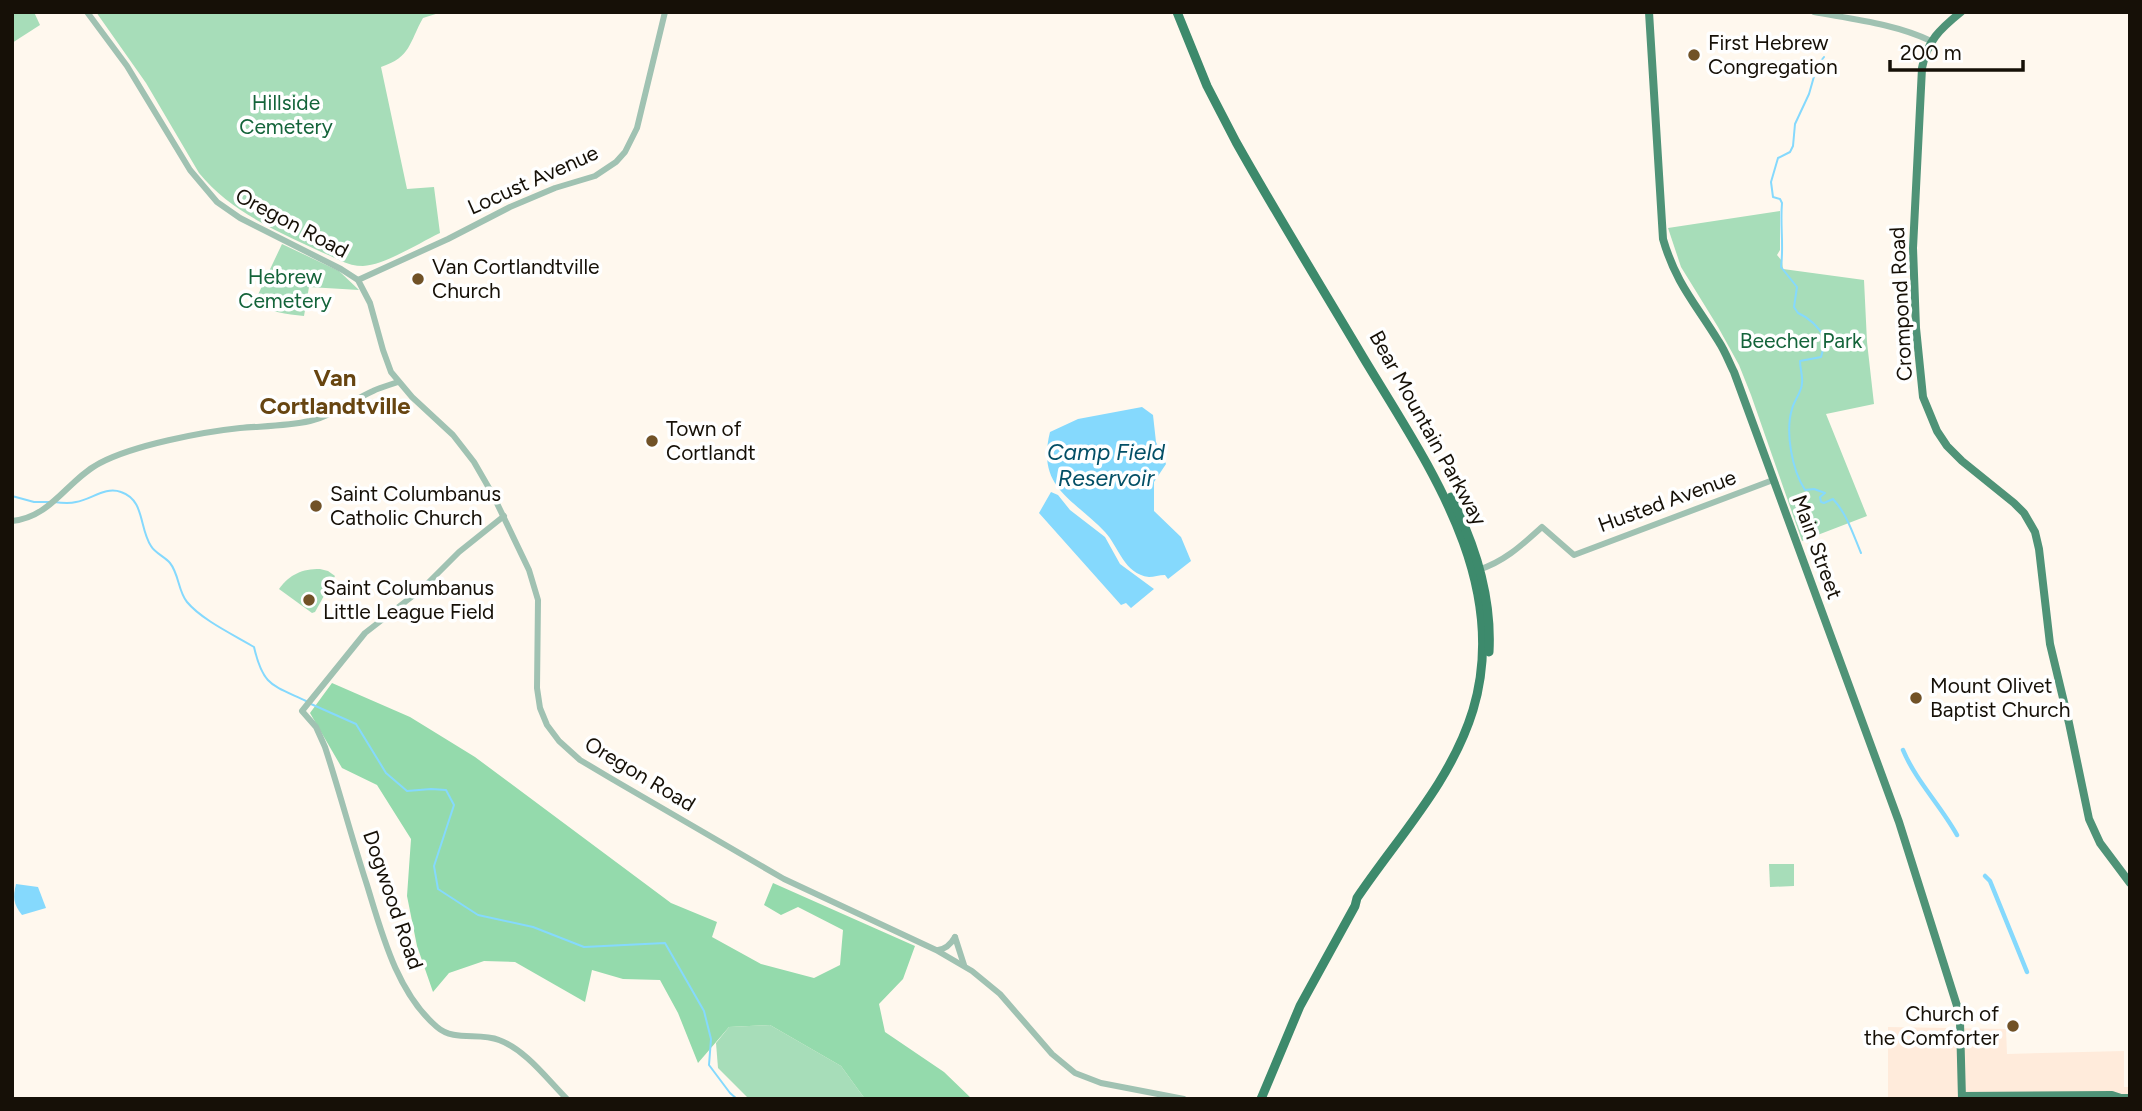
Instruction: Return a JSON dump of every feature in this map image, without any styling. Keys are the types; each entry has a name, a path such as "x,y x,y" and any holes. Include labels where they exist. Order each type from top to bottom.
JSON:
{"highway":[{"name":"Bear Mountain Parkway","path":"1177,12 1207,86 1242,152 1441,489 1477,571"},
{"name":"Bear Mountain Parkway","path":"1183,12 1236,131 1445,486 1467,530 1477,571 1481,613 1483,647 1479,684 1469,722 1457,752 1442,779 1357,898 1300,1006 1261,1099"}],"main road":[{"name":"Main Street","path":"1649,12 1662,239 1673,270 1720,343 1734,372 1899,822 1958,1009 1962,1097"},
{"path":"1931,41 1961,12"},
{"name":"Crompond Road","path":"1931,41 1922,68 1913,248 1916,328 1923,397 1937,431 1947,446 2019,508 2035,532 2054,668 2069,723 2089,818 2100,843 2130,883"},
{"path":"1962,1097 2112,1095 2130,1098"}],"street":[{"name":"Oregon Road","path":"87,12 127,66 190,170 217,202 240,218 358,280 370,303 387,364 398,382 461,445 478,468 504,516 535,584 538,600 537,690 543,717 559,741 580,760 784,879 965,966"},
{"name":"Locust Avenue","path":"358,280 510,207 555,188 594,176 616,162 625,152 637,128 665,12"},
{"path":"1814,12 1891,28 1931,41"},
{"path":"12,522 31,517 51,505 93,467 124,453 212,432 310,421 337,412 371,392 398,382"},
{"name":"Husted Avenue","path":"1477,571 1512,554 1542,527 1574,555 1773,480"},
{"name":"Dogwood Road","path":"504,516 459,552 423,588 365,633 304,708 325,747 377,920 397,971 413,1001 446,1034 485,1036 509,1044 567,1099"},
{"path":"936,950 943,950 955,937 965,966 1000,995 1052,1054 1074,1073 1101,1083 1184,1099"}],"shaded area":[{"path":"1888,1027 2006,1029 2007,1054 2124,1051 2124,1087 2130,1087 2130,1099 1888,1099"}],"green space":[{"path":"12,12 34,12 40,25 12,43"},
{"name":"Hillside Cemetery","path":"96,12 442,12 423,18 404,54 381,67 407,189 434,187 440,233 381,262 357,266 341,261 247,214 229,202 199,173 146,83"},
{"name":"Beecher Park","path":"1780,211 1780,250 1777,255 1782,261 1783,269 1864,280 1874,404 1826,414 1867,516 1802,541 1739,365 1681,267 1668,228"},
{"name":"Hebrew Cemetery","path":"282,244 339,271 359,290 309,287 304,316 266,308 255,301"},
{"name":"Saint Columbanus Little League Field","path":"320,569 335,576 315,612 312,613 279,589 297,573"},
{"path":"332,683 410,717 475,757 671,903 717,922 712,937 761,964 814,978 840,965 843,930 798,907 781,915 764,905 773,883 915,946 903,979 879,1004 885,1032 944,1072 972,1099 865,1099 841,1066 770,1025 729,1027 698,1063 678,1013 660,980 623,979 592,970 585,1002 515,962 484,961 449,973 433,992 417,946 407,896 411,839 377,785 342,768 310,713"},
{"path":"1769,864 1794,864 1794,886 1770,887"},
{"path":"770,1025 841,1066 865,1099 749,1099 718,1068 716,1043 729,1027"}],"water":[{"name":"Camp Field Reservoir","path":"1142,407 1153,415 1156,442 1166,464 1154,482 1154,511 1181,537 1191,561 1168,579 1165,575 1149,577 1134,571 1105,532 1060,490 1048,466 1050,432 1078,419"},
{"name":"Camp Field Reservoir","path":"1051,492 1058,495 1070,510 1105,537 1120,564 1154,589 1131,608 1126,603 1121,605 1039,513"},
{"path":"16,884 38,887 46,908 22,915 14,900"}],"waterway":[{"path":"1824,57 1817,66 1809,94 1795,124 1793,146 1790,152 1778,158 1771,182 1773,197 1780,199 1782,203 1781,267 1797,287 1794,307 1814,324 1826,339 1821,357 1800,361 1802,386 1792,409 1789,429 1791,451 1800,482 1805,490 1814,489 1825,493 1820,497 1821,502 1833,499 1846,518 1861,553"},
{"path":"54,502 73,503 109,491 129,496 138,508 147,539 155,551 173,567 182,593 193,609 254,647 265,677 277,687 306,701"},
{"path":"12,496 34,502 49,502"},
{"path":"311,704 356,724 386,773 407,791 446,790 454,805 434,866 438,889 478,915 533,927 584,947 665,943 704,1011 711,1039 709,1065 737,1099"},
{"path":"1903,750 1957,835"},
{"path":"1985,876 1990,881 2027,972"}],"place":[{"name":"First Hebrew Congregation","path":"1694,55"},
{"name":"Van Cortlandtville Church","path":"418,279"},
{"name":"Town of Cortlandt","path":"652,441"},
{"name":"Saint Columbanus Catholic Church","path":"316,506"},
{"name":"Saint Columbanus Little League Field","path":"309,600"},
{"name":"Mount Olivet Baptist Church","path":"1916,698"},
{"name":"Church of the Comforter","path":"2013,1026"}],"district":[{"name":"Van Cortlandtville","path":"335,392"}]}
